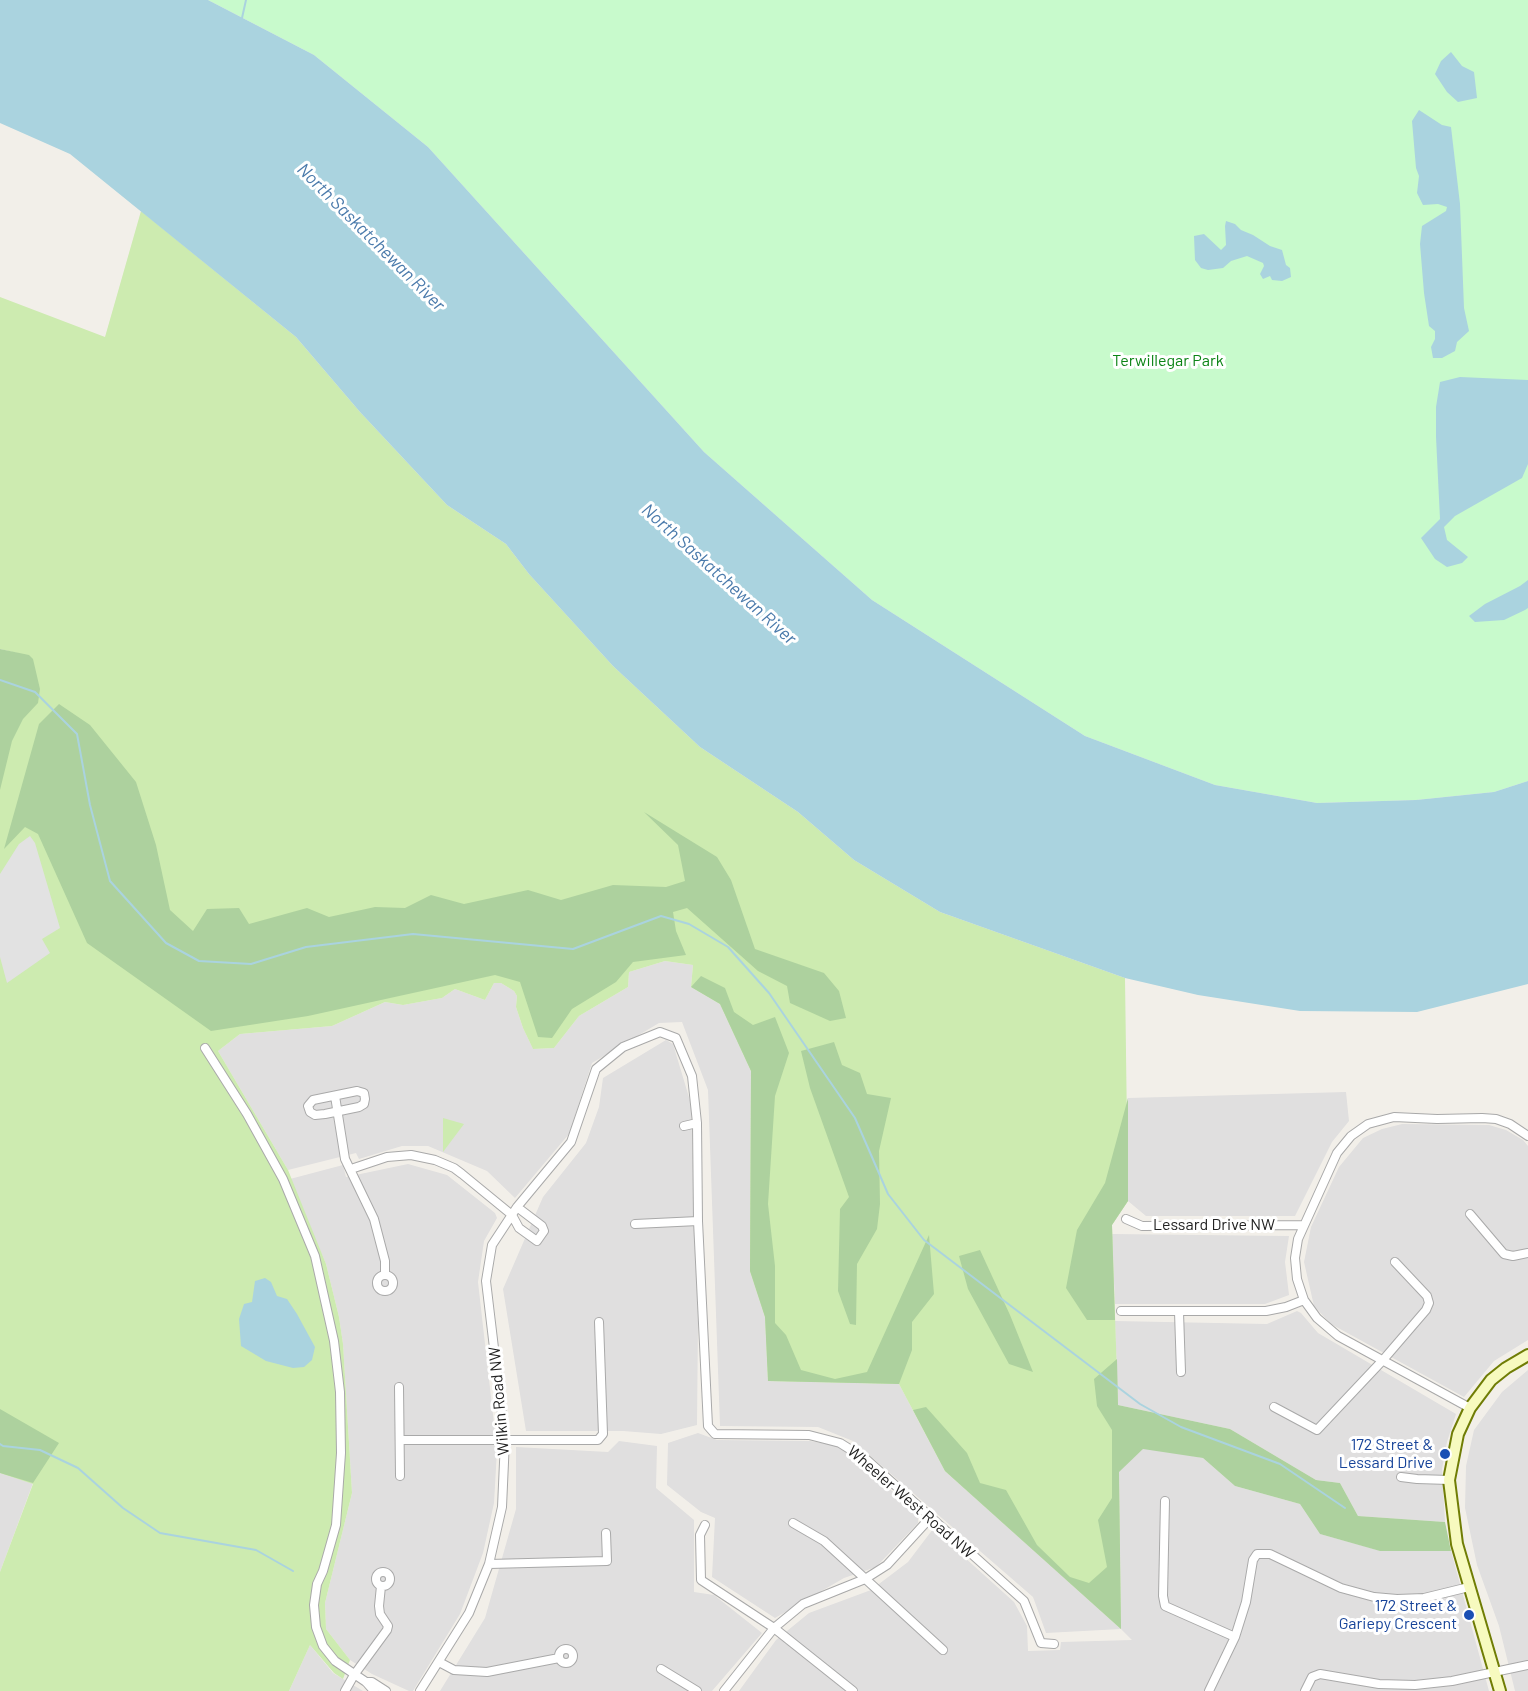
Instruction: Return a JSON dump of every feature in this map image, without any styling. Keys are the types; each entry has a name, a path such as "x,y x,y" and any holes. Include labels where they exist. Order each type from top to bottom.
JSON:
{"street":[{"name":"Wilkin Road NW","path":"420,1691 425,1687 469,1613 489,1564 502,1508 506,1440 486,1281 492,1245 517,1207 571,1142 596,1069 623,1047 660,1032 676,1038"},
{"name":"Wheeler West Road NW","path":"676,1038 692,1076 697,1123 698,1221 708,1426 715,1434 808,1435 840,1443 867,1460 1024,1601 1041,1643 1054,1644"},
{"path":"204,1048 247,1114 283,1179 315,1256 334,1341 340,1392 341,1454 336,1525 324,1571 317,1584 316,1627 323,1646 335,1661 366,1682 374,1691"},
{"path":"357,1091 363,1093 365,1099 364,1104 358,1107 338,1112 315,1115 310,1112 308,1106 312,1100 335,1096 357,1091"},
{"path":"335,1096 345,1159 380,1234 385,1275"},
{"name":"Lessard Drive NW","path":"1470,1408 1329,1330 1304,1300 1297,1279 1295,1263 1298,1239 1340,1149 1356,1132 1375,1121 1402,1116 1437,1119 1489,1118 1510,1124 1528,1136"},
{"path":"684,1126 697,1123"},
{"path":"351,1169 387,1157 411,1155 435,1160 454,1168 512,1215 519,1228 537,1241 544,1231 542,1226 517,1207"},
{"path":"1470,1214 1504,1254 1513,1256 1528,1253"},
{"name":"Lessard Drive NW","path":"1126,1219 1142,1226 1303,1225"},
{"path":"635,1224 698,1221"},
{"path":"1274,1407 1317,1430 1426,1310 1430,1303 1427,1296 1395,1262"},
{"path":"1121,1311 1273,1310 1304,1300"},
{"path":"1179,1312 1181,1372"},
{"path":"400,1440 598,1440 603,1434 599,1322"},
{"path":"1500,1691 1457,1544 1449,1480 1458,1434 1470,1408 1491,1380 1528,1355"},
{"path":"399,1387 400,1476"},
{"path":"1401,1477 1449,1480"},
{"path":"1165,1501 1163,1585 1165,1606 1235,1638"},
{"path":"724,1691 774,1628 803,1604 865,1579 887,1565 930,1518"},
{"path":"793,1523 824,1541 943,1650"},
{"path":"705,1525 700,1535 700,1580 774,1628 853,1691"},
{"path":"489,1564 607,1560 606,1533"},
{"path":"1209,1691 1235,1638 1246,1602 1253,1560 1257,1554 1274,1556 1341,1588 1374,1597 1424,1598 1469,1587"},
{"path":"345,1691 387,1630 388,1626 380,1614 381,1586"},
{"path":"439,1662 454,1670 487,1672 559,1658"},
{"path":"1305,1691 1312,1677 1320,1674 1378,1688 1431,1684 1528,1665"},
{"path":"661,1669 697,1691"},
{"path":"366,1682 372,1682 386,1691"}],"shaded area":[{"path":"30,836 35,843 60,928 42,939 50,953 7,983 0,957 0,874 19,844"},
{"path":"665,961 693,965 691,987 720,1004 751,1071 750,1271 765,1317 768,1381 899,1384 945,1471 1121,1627 1119,1471 1145,1447 1203,1458 1235,1486 1300,1504 1320,1534 1381,1551 1451,1551 1489,1691 739,1691 776,1640 809,1613 871,1590 908,1562 933,1529 1014,1602 1027,1626 1028,1651 1060,1650 1061,1642 1132,1640 1121,1629 1046,1633 1033,1597 853,1441 818,1427 720,1426 708,1090 682,1022 659,1023 592,1063 569,1134 515,1198 487,1171 428,1146 402,1146 359,1159 356,1153 288,1170 218,1051 240,1034 332,1026 385,1002 403,1005 442,998 455,989 485,1000 494,983 501,983 514,991 517,996 516,1007 533,1049 554,1048 579,1016 628,987 629,972"},
{"path":"666,1040 673,1044 691,1104 698,1323 697,1425 661,1434 623,1431 526,1431 503,1289 543,1197 586,1143 599,1107 603,1078"},
{"path":"1346,1092 1349,1121 1332,1142 1295,1216 1146,1216 1128,1201 1128,1098"},
{"path":"1402,1124 1489,1125 1506,1130 1523,1140 1528,1146 1528,1340 1494,1361 1464,1397 1331,1324 1314,1306 1304,1262 1311,1227 1339,1167 1363,1138 1382,1129"},
{"path":"408,1164 447,1175 495,1213 497,1218 484,1241 478,1282 497,1450 494,1503 483,1553 460,1614 413,1691 372,1674 350,1660 326,1629 325,1603 352,1493 343,1344 326,1264 290,1179 343,1165 346,1177"},
{"path":"1112,1234 1289,1236 1285,1262 1289,1295 1265,1304 1115,1304"},
{"path":"1297,1311 1318,1333 1456,1414 1447,1442 1442,1469 1445,1522 1358,1516 1340,1483 1316,1480 1230,1429 1118,1405 1115,1321 1267,1324"},
{"path":"1528,1370 1528,1691 1515,1691 1499,1626 1477,1565 1465,1508 1466,1466 1474,1430 1502,1392"},
{"path":"698,1433 717,1440 810,1441 839,1446 918,1513 918,1523 876,1567 844,1578 775,1618 712,1577 715,1518 701,1512 667,1485 668,1443"},
{"path":"619,1441 657,1446 656,1488 694,1520 694,1592 714,1595 762,1633 712,1691 440,1691 485,1618 516,1509 516,1447 608,1452"},
{"path":"0,1473 33,1483 0,1572"},
{"path":"310,1645 333,1673 363,1691 289,1691"}],"green space":[{"name":"Terwillegar Park","path":"208,0 1528,0 1528,781 1494,792 1416,800 1317,803 1215,785 1085,736 872,600 704,452 428,147 314,55"},
{"path":"141,211 296,337 360,412 447,505 506,544 529,574 613,666 700,747 798,812 854,860 940,912 1125,978 1128,1201 1112,1225 1118,1405 1121,1629 945,1471 899,1384 768,1381 765,1317 750,1271 751,1071 720,1004 691,987 693,965 665,961 629,972 628,987 579,1016 554,1048 533,1049 516,1007 517,996 514,991 501,983 494,983 485,1000 455,989 442,998 403,1005 385,1002 332,1026 240,1034 218,1051 288,1170 326,1264 339,1317 343,1344 352,1493 325,1603 326,1629 350,1660 343,1679 334,1673 310,1645 289,1691 0,1691 0,1572 33,1484 0,1473 0,760 29,656 0,649 0,297 105,337"},
{"path":"0,649 29,655 33,659 40,689 38,703 23,719 12,741 0,790"},
{"path":"59,704 90,725 136,782 156,845 170,910 193,931 207,909 239,908 249,924 307,908 329,917 375,907 405,908 431,895 464,904 528,890 561,900 613,885 666,887 685,881 678,845 644,812 717,857 731,880 755,949 824,973 839,991 846,1018 830,1021 790,1003 787,986 758,971 687,908 673,912 676,931 686,955 633,962 616,982 572,1009 552,1038 538,1037 520,982 495,975 308,1016 211,1031 87,943 38,834 25,827 4,849 39,724"},
{"path":"701,976 725,988 734,1012 753,1025 775,1017 789,1053 775,1096 768,1204 775,1266 775,1323 786,1335 801,1370 835,1379 867,1372 929,1235 934,1294 912,1322 912,1350 899,1384 768,1381 765,1317 750,1271 751,1071 720,1004 691,987"},
{"path":"834,1042 842,1065 860,1073 867,1094 891,1098 879,1151 880,1204 877,1229 857,1264 856,1325 850,1324 838,1291 840,1209 849,1197 810,1088 801,1051"},
{"path":"1128,1098 1128,1201 1112,1225 1115,1320 1087,1320 1066,1288 1077,1230 1105,1183"},
{"path":"443,1118 464,1124 443,1152"},
{"path":"980,1250 1033,1372 1009,1364 968,1289 959,1256"},
{"path":"1117,1359 1118,1405 1230,1429 1316,1480 1340,1483 1358,1516 1445,1522 1451,1551 1380,1551 1320,1534 1300,1504 1235,1486 1203,1458 1143,1449 1119,1472 1121,1629 945,1471 913,1410 926,1407 967,1453 980,1483 1006,1490 1037,1545 1070,1577 1089,1583 1107,1567 1098,1520 1112,1498 1112,1430 1097,1406 1094,1379"},
{"path":"0,1409 59,1443 33,1483 0,1473"}],"water":[{"name":"North Saskatchewan River","path":"0,0 208,0 314,55 428,147 704,452 872,600 1085,736 1215,785 1317,803 1416,800 1494,792 1528,781 1528,984 1417,1012 1300,1011 1198,995 1125,978 940,912 854,860 798,812 700,747 613,666 529,574 506,544 447,505 360,412 296,337 70,154 0,123"},
{"path":"1451,52 1462,66 1474,72 1477,98 1458,102 1447,92 1435,74 1441,61"},
{"path":"1419,110 1442,125 1451,127 1460,204 1464,308 1469,331 1457,342 1455,351 1442,358 1433,358 1431,347 1435,339 1435,331 1429,326 1420,244 1422,226 1446,211 1447,207 1438,204 1423,205 1417,193 1419,176 1416,168 1412,121"},
{"path":"1226,221 1235,224 1241,230 1270,246 1282,250 1286,265 1290,268 1291,277 1282,281 1272,280 1270,276 1263,279 1260,274 1263,263 1247,256 1231,261 1223,268 1208,270 1201,268 1195,260 1194,236 1204,234 1221,250 1226,245"},
{"path":"1460,377 1528,380 1528,464 1522,478 1455,516 1444,527 1447,540 1468,557 1462,563 1447,567 1435,559 1421,538 1440,519 1436,407 1440,382"},
{"path":"1528,580 1528,608 1525,610 1504,620 1475,622 1469,616 1485,604"},
{"path":"265,1278 271,1282 277,1296 287,1299 315,1347 312,1360 304,1367 293,1368 266,1361 241,1346 239,1319 244,1304 252,1302 255,1281"}],"waterway":[{"path":"242,18 246,0"},
{"path":"0,680 35,692 77,734 90,805 110,881 166,943 199,961 251,964 306,947 413,934 573,949 661,916 689,924 728,947 769,993 855,1118 888,1194 924,1240 1140,1404 1181,1427 1280,1464 1345,1508"},
{"path":"0,1444 40,1450 78,1468 123,1508 160,1533 256,1550 293,1571"}],"place":[{"name":"172 Street & Lessard Drive","path":"1445,1454"},
{"name":"172 Street & Gariepy Crescent","path":"1469,1615"}]}
